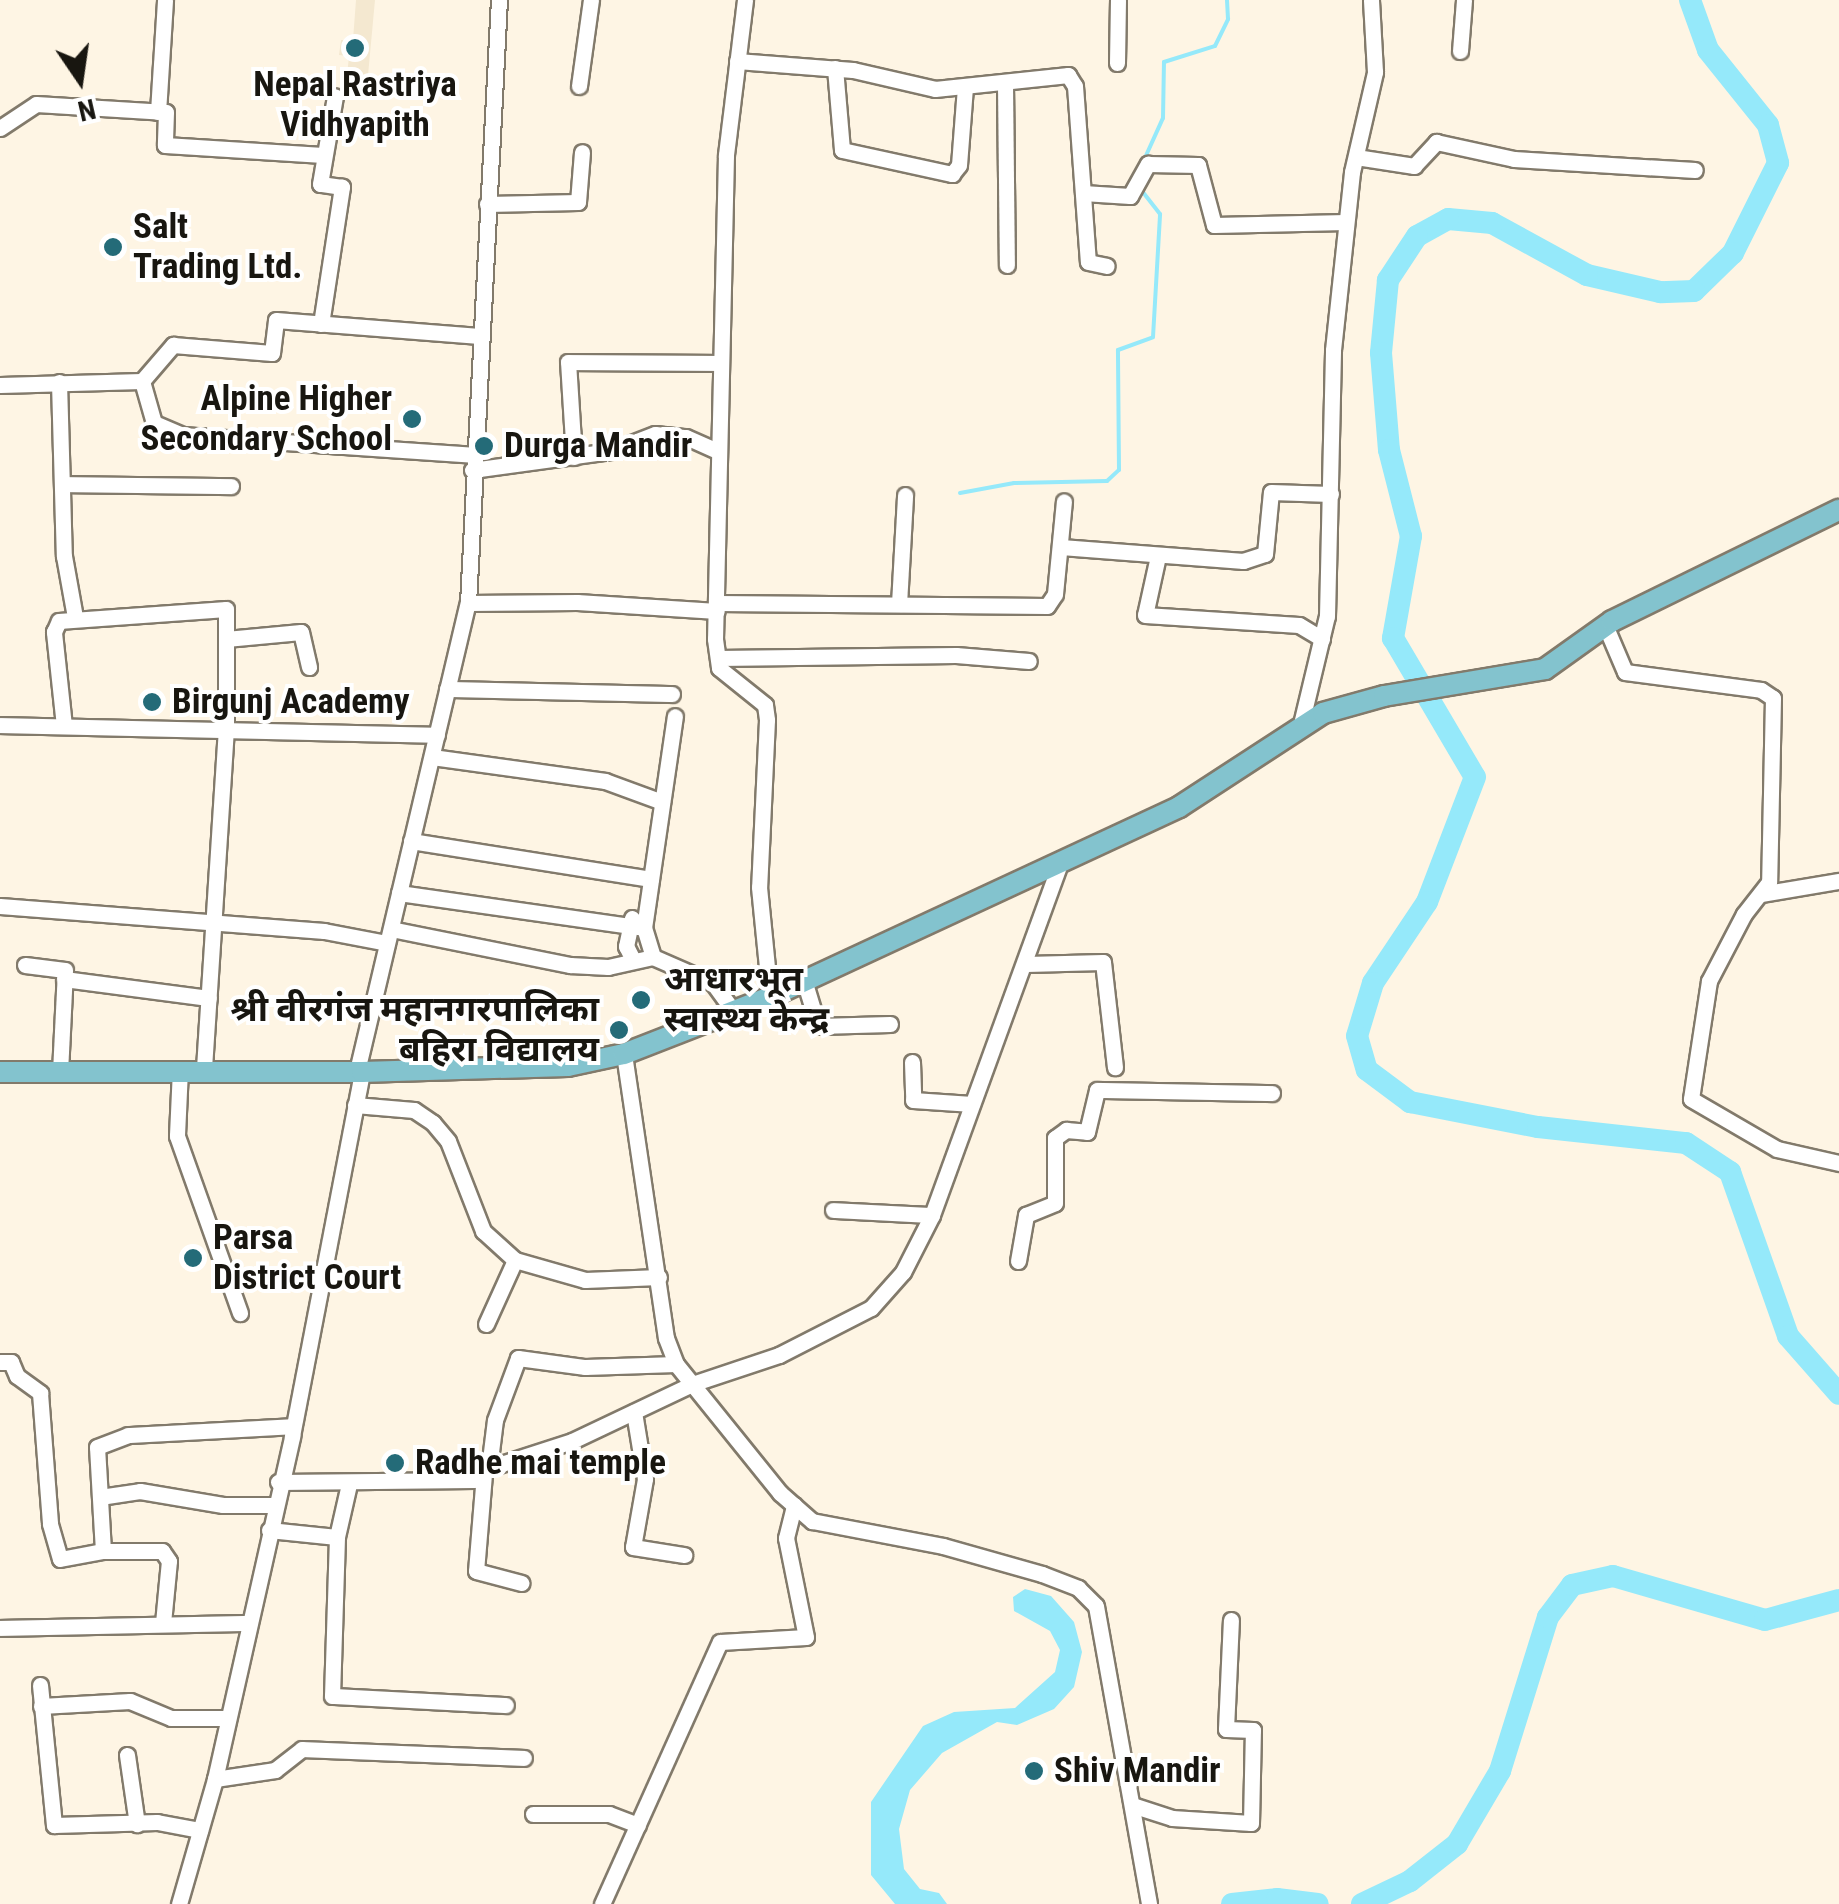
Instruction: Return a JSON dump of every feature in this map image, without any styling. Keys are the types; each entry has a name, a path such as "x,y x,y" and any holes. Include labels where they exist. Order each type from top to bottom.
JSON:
{"main road":[{"path":"0,1072 204,1068 359,1072 568,1066 624,1054 770,997 1179,807 1301,724 1384,696 1490,682 1545,669 1605,625 1839,510"}],"street":[{"path":"158,112 166,0"},
{"path":"179,1904 215,1779 278,1482 294,1426 359,1072 468,603 472,463 499,0"},
{"path":"579,86 591,0"},
{"path":"745,0 736,62 718,364 718,658 728,680 764,704 767,720 759,887 770,997"},
{"path":"1117,63 1118,0"},
{"path":"1301,724 1322,639 1331,494 1333,350 1356,157 1376,72 1371,0"},
{"path":"1460,51 1464,0"},
{"path":"736,62 835,68 935,88 1073,79 1088,262 1107,266"},
{"path":"835,68 842,150 952,174 959,165 964,87"},
{"path":"1005,84 1008,266"},
{"path":"321,324 342,188 320,184 335,96"},
{"path":"1,122 36,104 166,112 165,145 323,155"},
{"path":"1356,157 1414,166 1436,142 1514,159 1694,170"},
{"path":"487,204 578,202 582,152"},
{"path":"1083,193 1130,196 1148,164 1198,166 1214,225 1346,222"},
{"path":"0,385 142,381 173,345 272,353 276,320 479,336"},
{"path":"574,456 568,362 718,364"},
{"path":"142,381 154,423 182,436 472,463 574,456 655,434 686,437 719,452"},
{"path":"60,382 64,556 75,617"},
{"path":"63,484 231,486"},
{"path":"1060,547 1229,562 1265,554 1271,492 1331,494"},
{"path":"900,604 906,494"},
{"path":"468,603 1047,606 1056,594 1064,501"},
{"path":"1158,556 1144,614 1299,625 1322,639"},
{"path":"64,726 54,632 60,621 226,609 226,728 204,1068"},
{"path":"1605,625 1625,672 1760,690 1774,698 1770,865 1761,894 1708,982 1692,1099 1776,1150 1839,1162"},
{"path":"226,639 301,632 309,667"},
{"path":"718,658 956,655 1029,661"},
{"path":"447,689 672,694"},
{"path":"634,960 626,946 648,899 675,716"},
{"path":"0,725 437,735"},
{"path":"432,757 605,781 662,802"},
{"path":"411,841 651,879"},
{"path":"278,1482 474,1480 486,1471 572,1441 692,1384 779,1354 871,1308 903,1272 932,1215 1061,860"},
{"path":"1761,894 1839,881"},
{"path":"399,893 636,926"},
{"path":"0,906 389,936 608,968 653,957 713,983 734,1012"},
{"path":"636,926 653,957"},
{"path":"1026,964 1103,962 1115,1067"},
{"path":"25,965 64,970 60,1071"},
{"path":"64,979 209,998"},
{"path":"804,980 818,1026 890,1024"},
{"path":"624,1054 666,1338 676,1364 794,1505 812,1521 943,1546 1078,1588 1096,1606 1149,1904"},
{"path":"912,1062 912,1100 972,1104"},
{"path":"180,1069 177,1136 240,1313"},
{"path":"1018,1261 1026,1215 1055,1203 1055,1138 1066,1130 1087,1132 1098,1090 1272,1093"},
{"path":"355,1105 414,1110 433,1123 448,1141 483,1230 515,1260 585,1280 659,1278"},
{"path":"833,1210 932,1215"},
{"path":"486,1324 515,1260"},
{"path":"521,1583 476,1571 495,1420 518,1358 585,1367 676,1364"},
{"path":"0,1362 11,1362 17,1376 40,1393 50,1524 60,1560 103,1551 162,1551 169,1561 163,1623"},
{"path":"634,1412 645,1479 633,1547 684,1555"},
{"path":"103,1551 100,1443 128,1434 294,1426"},
{"path":"349,1484 337,1537 332,1696 506,1704"},
{"path":"100,1497 140,1491 222,1504 274,1505"},
{"path":"602,1904 720,1642 806,1637 786,1538 794,1505"},
{"path":"269,1530 337,1537"},
{"path":"1132,1805 1172,1818 1251,1823 1253,1730 1226,1729 1231,1620"},
{"path":"0,1628 248,1622"},
{"path":"40,1684 54,1825 137,1824 200,1830"},
{"path":"42,1706 130,1700 172,1718 228,1718"},
{"path":"215,1779 264,1773 302,1749 524,1758"},
{"path":"127,1755 137,1824"},
{"path":"534,1814 609,1814 638,1825"}],"shaded area":[{"name":"Nepal Rastriya Vidhyapith","path":"356,0 375,0 366,97 345,95 349,56 339,55 341,40 353,40"}],"water":[{"path":"1025,1589 1051,1596 1074,1622 1082,1652 1074,1687 1054,1709 1017,1725 997,1722 942,1753 910,1790 899,1829 904,1869 920,1889 939,1893 947,1904 895,1904 871,1875 871,1802 923,1726 954,1712 1015,1708 1055,1672 1060,1650 1050,1631 1014,1611 1013,1597"}],"waterway":[{"path":"1144,160 1163,118 1164,62 1215,46 1228,19 1227,0"},
{"path":"1690,0 1708,50 1768,125 1778,163 1733,253 1694,291 1660,292 1587,275 1492,223 1448,219 1417,236 1388,280 1381,353 1389,450 1411,536 1393,638 1475,777 1427,902 1373,983 1357,1036 1367,1070 1410,1102 1538,1127 1686,1143 1730,1172 1788,1336 1839,1394"},
{"path":"960,493 1014,483 1107,481 1119,470 1118,350 1153,337 1160,214 1140,188"},
{"path":"1362,1904 1410,1881 1457,1844 1500,1771 1548,1617 1572,1585 1613,1576 1765,1620 1839,1600"},
{"path":"1232,1904 1277,1899 1318,1904"}],"place":[{"name":"Nepal Rastriya Vidhyapith","path":"355,48"},
{"name":"Salt Trading Ltd.","path":"113,247"},
{"name":"Alpine Higher Secondary School","path":"412,419"},
{"name":"Durga Mandir","path":"484,446"},
{"name":"Birgunj Academy","path":"152,702"},
{"name":"आधारभूत स्वास्थ्य केन्द्र","path":"641,1000"},
{"name":"श्री वीरगंज महानगरपालिका बहिरा विद्यालय","path":"619,1030"},
{"name":"Parsa District Court","path":"193,1258"},
{"name":"Radhe mai temple","path":"395,1463"},
{"name":"Shiv Mandir","path":"1034,1771"}]}
